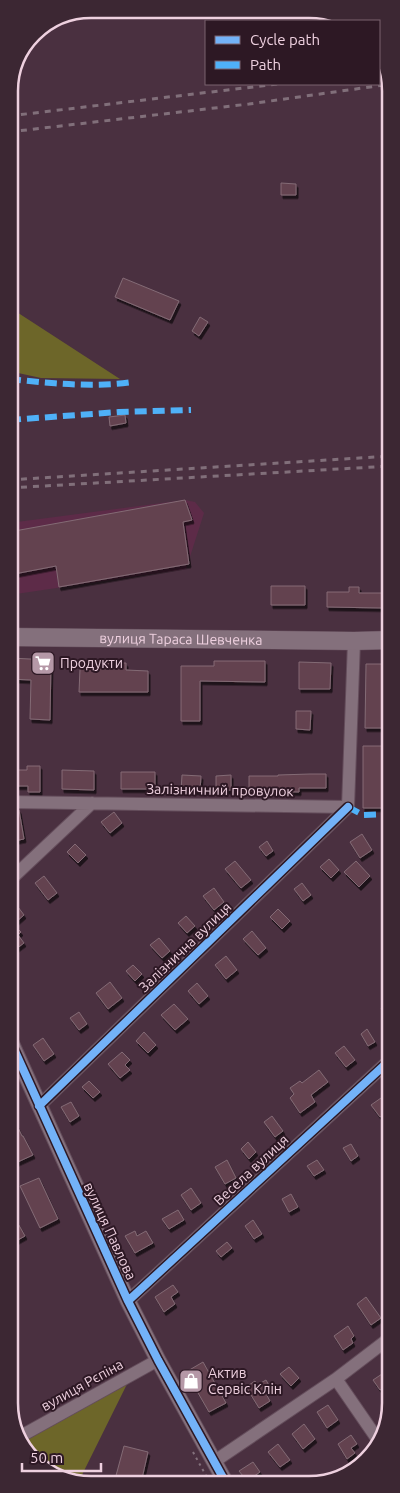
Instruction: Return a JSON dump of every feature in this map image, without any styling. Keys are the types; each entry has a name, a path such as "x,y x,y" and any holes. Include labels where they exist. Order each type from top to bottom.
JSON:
{"main road":[{"name":"вулиця Тараса Шевченка","path":"18,637 382,640"}],"street":[{"path":"348,807 354,640"},
{"name":"Залізничний провулок","path":"18,802 348,807"},
{"path":"18,873 92,804"},
{"name":"Залізнична вулиця","path":"39,1106 348,807"},
{"name":"вулиця Павлова","path":"18,1058 128,1300 158,1360 222,1476"},
{"name":"Весела вулиця","path":"128,1300 382,1067"},
{"path":"215,1461 336,1379 382,1344"},
{"name":"вулиця Рєпіна","path":"25,1434 158,1360"},
{"path":"336,1379 375,1435"}],"shaded area":[{"path":"18,313 120,379 41,378 18,373"},
{"path":"185,500 195,502 204,513 186,569 18,594 18,522"},
{"path":"131,1376 82,1475 67,1472 50,1463 39,1454 25,1434"}],"building":[{"path":"281,183 296,184 296,195 281,195"},
{"path":"123,278 179,301 170,320 115,297"},
{"path":"200,317 208,322 199,336 192,331"},
{"path":"125,415 126,423 110,426 109,417"},
{"path":"185,500 192,520 183,522 189,564 59,587 56,566 18,573 18,530"},
{"path":"271,586 305,586 305,605 271,605"},
{"path":"349,587 359,587 359,593 382,593 382,608 327,607 327,592 349,592"},
{"path":"18,658 51,660 50,720 30,719 31,680 18,679"},
{"path":"214,661 265,661 265,682 200,681 200,721 181,721 181,666 214,666"},
{"path":"299,662 331,663 330,689 299,689"},
{"path":"105,663 126,663 126,670 148,671 148,692 79,692 80,669 105,669"},
{"path":"366,664 382,664 382,728 365,728"},
{"path":"296,711 311,711 310,730 296,729"},
{"path":"363,746 382,746 382,808 363,808"},
{"path":"27,766 40,766 40,792 28,792 28,786 18,786 18,770 27,770"},
{"path":"62,770 94,771 94,790 62,789"},
{"path":"121,772 155,772 155,789 121,789"},
{"path":"326,774 326,788 299,788 299,792 249,791 249,776"},
{"path":"182,775 201,776 200,791 181,791"},
{"path":"231,775 231,790 216,791 216,776"},
{"path":"18,810 24,839 18,840"},
{"path":"114,812 122,823 110,833 101,822"},
{"path":"362,834 372,850 360,858 350,842"},
{"path":"267,841 273,851 266,856 259,847"},
{"path":"75,844 86,855 78,863 67,852"},
{"path":"329,859 339,870 331,878 320,867"},
{"path":"235,861 251,880 241,888 225,869"},
{"path":"356,861 370,876 359,887 344,872"},
{"path":"44,876 57,893 48,900 35,883"},
{"path":"302,883 311,895 303,901 294,889"},
{"path":"214,888 224,902 214,910 203,896"},
{"path":"18,907 24,915 18,920"},
{"path":"278,909 290,921 282,929 270,917"},
{"path":"186,916 195,926 187,933 178,923"},
{"path":"252,931 266,948 258,955 243,939"},
{"path":"18,935 24,943 18,948"},
{"path":"159,938 170,951 162,958 150,945"},
{"path":"226,956 237,970 226,979 215,965"},
{"path":"133,965 142,974 135,981 126,971"},
{"path":"110,982 122,998 108,1009 96,993"},
{"path":"197,983 208,996 199,1004 188,991"},
{"path":"174,1004 188,1019 175,1030 161,1015"},
{"path":"79,1012 87,1024 79,1030 70,1018"},
{"path":"367,1029 375,1042 368,1046 361,1034"},
{"path":"144,1032 156,1045 148,1053 136,1041"},
{"path":"43,1038 54,1054 44,1061 33,1045"},
{"path":"344,1046 355,1060 346,1067 335,1053"},
{"path":"122,1052 130,1060 125,1065 130,1070 120,1078 108,1064"},
{"path":"319,1070 328,1082 311,1095 315,1102 300,1113 290,1098 294,1094 290,1088 300,1081 302,1083"},
{"path":"89,1081 100,1092 93,1098 82,1087"},
{"path":"381,1098 382,1115 380,1117 371,1105"},
{"path":"71,1102 79,1116 70,1122 61,1107"},
{"path":"272,1116 283,1131 275,1137 264,1122"},
{"path":"18,1128 22,1136 33,1155 18,1162"},
{"path":"248,1142 256,1152 249,1159 241,1149"},
{"path":"351,1144 358,1156 351,1161 343,1148"},
{"path":"227,1160 236,1178 225,1184 215,1167"},
{"path":"317,1160 324,1170 314,1176 307,1166"},
{"path":"39,1178 58,1219 40,1228 20,1186"},
{"path":"191,1188 201,1203 191,1210 181,1195"},
{"path":"291,1194 298,1207 289,1212 282,1199"},
{"path":"178,1210 184,1220 169,1229 162,1219"},
{"path":"253,1220 262,1234 254,1239 245,1226"},
{"path":"18,1224 25,1236 18,1240"},
{"path":"135,1231 137,1236 146,1231 153,1243 135,1253 125,1236"},
{"path":"227,1242 232,1248 221,1257 216,1251"},
{"path":"173,1285 178,1292 171,1297 175,1304 164,1312 155,1297"},
{"path":"366,1297 381,1318 371,1325 357,1304"},
{"path":"348,1326 354,1336 351,1339 353,1343 343,1350 334,1336"},
{"path":"203,1362 226,1403 209,1412 186,1372"},
{"path":"289,1367 299,1378 291,1386 280,1374"},
{"path":"382,1374 382,1389 380,1390 373,1380"},
{"path":"266,1380 271,1389 265,1392 270,1401 259,1408 246,1387 255,1381 257,1385"},
{"path":"328,1405 338,1420 327,1428 317,1412"},
{"path":"304,1424 315,1439 303,1449 292,1434"},
{"path":"351,1435 357,1444 351,1448 355,1453 347,1459 338,1444"},
{"path":"278,1444 290,1460 280,1467 268,1452"},
{"path":"124,1446 148,1452 143,1476 116,1476"},
{"path":"253,1462 260,1472 254,1476 243,1476 239,1471"}],"railway":[{"path":"18,115 270,85"},
{"path":"18,131 249,104 382,85"},
{"path":"18,479 382,457"},
{"path":"18,487 382,467"}],"marked path":[{"path":"18,380 87,385 133,382"},
{"path":"18,419 119,412 191,410"},
{"path":"348,807 363,815 382,814"}],"cycle path":[{"path":"39,1106 348,807"},
{"path":"18,1058 128,1301 158,1360 222,1476"},
{"path":"128,1301 382,1067"}],"place":[{"name":"Продукти","path":"43,663"},
{"name":"Актив Сервiс Клiн","path":"191,1381"}]}
